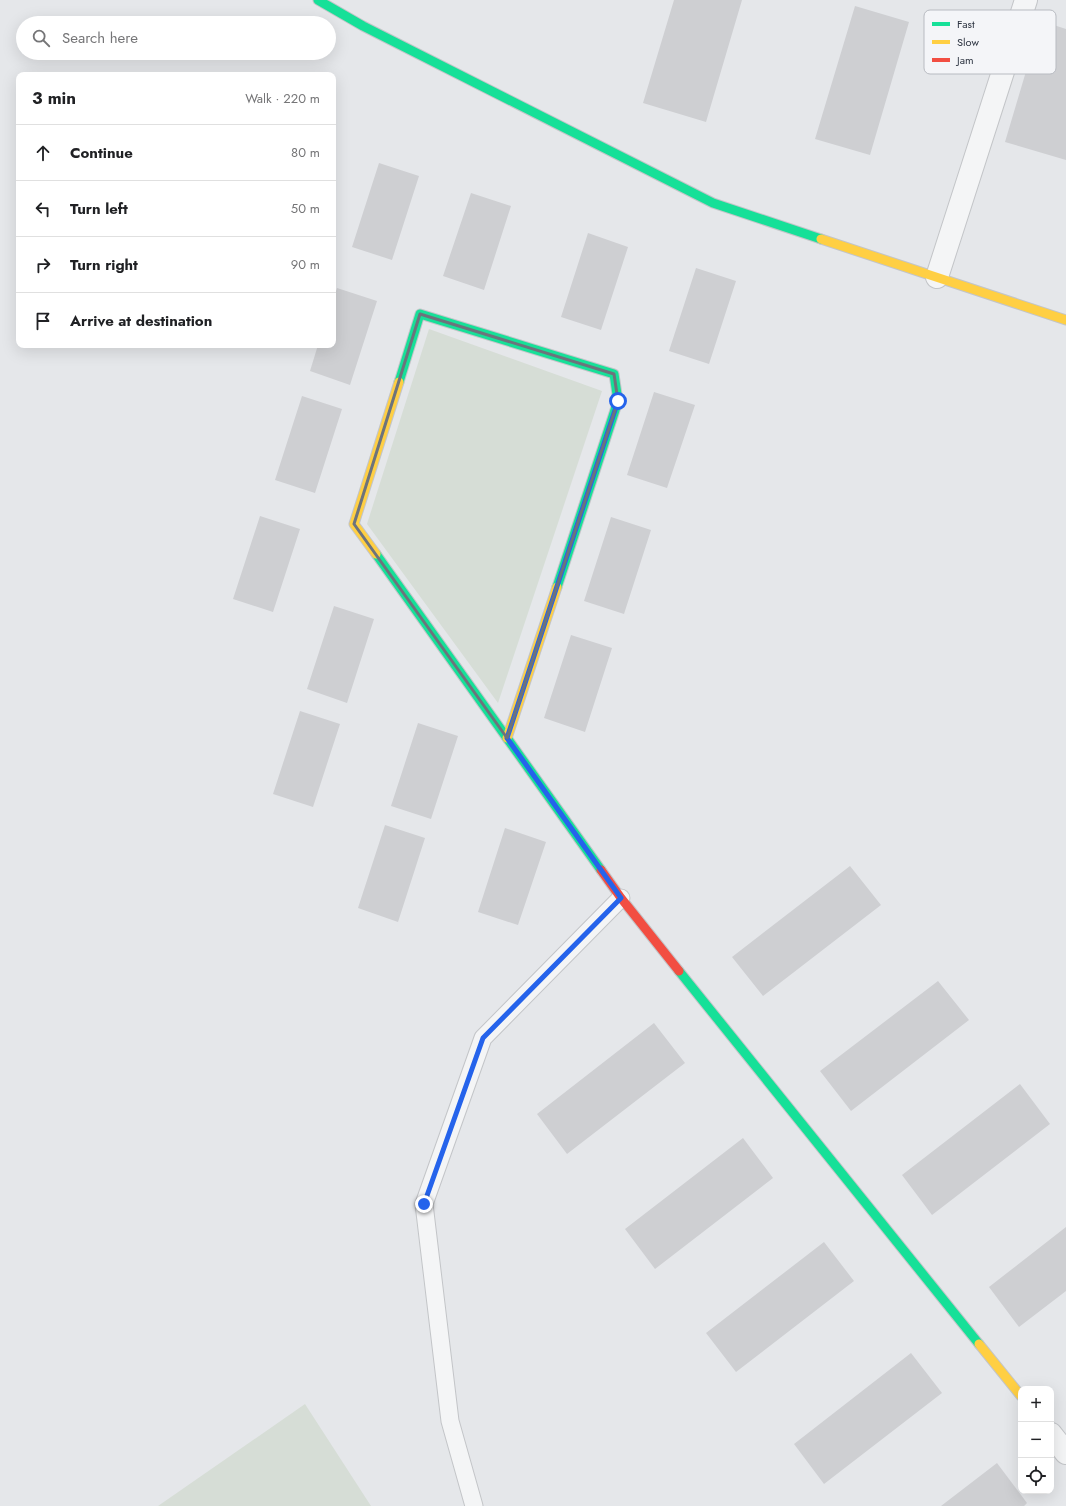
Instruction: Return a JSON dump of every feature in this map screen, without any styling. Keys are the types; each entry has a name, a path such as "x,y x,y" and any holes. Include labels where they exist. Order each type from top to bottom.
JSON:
{"street":[{"path":"318,0 364,26 713,203 1066,320"},
{"path":"1023,10 1026,0"},
{"path":"937,277 1002,74"},
{"path":"507,738 618,401 614,374 420,314 354,524 621,898 1018,1392"},
{"path":"1054,1438 1066,1453"}],"lane":[{"path":"474,1506 450,1421 424,1204 483,1038 621,898"}],"highlighted area":[{"path":"420,314 614,374 618,401 507,738 354,524"}],"shaded area":[{"path":"429,329 602,391 498,703 367,524"},
{"path":"305,1404 371,1506 158,1506"}],"building":[{"path":"674,0 742,0 706,122 643,103"},
{"path":"855,6 909,22 870,155 815,139"},
{"path":"1056,26 1066,29 1066,160 1005,142 1025,74 1056,74"},
{"path":"379,163 419,176 392,260 352,247"},
{"path":"471,193 511,206 484,290 443,276"},
{"path":"588,233 628,247 601,330 561,317"},
{"path":"696,268 736,281 709,364 669,351"},
{"path":"337,288 377,301 350,385 310,371 317,348 336,348"},
{"path":"654,392 695,405 667,488 627,475"},
{"path":"302,396 342,409 315,493 275,480"},
{"path":"260,516 300,529 273,612 233,599"},
{"path":"611,517 651,530 624,614 584,601"},
{"path":"334,606 374,619 347,703 307,689"},
{"path":"571,635 612,648 585,732 544,718"},
{"path":"300,711 340,724 313,807 273,794"},
{"path":"418,723 458,736 431,819 391,806"},
{"path":"385,825 425,838 398,922 358,908"},
{"path":"505,828 546,842 518,925 478,912"},
{"path":"850,866 881,905 763,996 732,957"},
{"path":"938,981 969,1020 851,1111 820,1071"},
{"path":"654,1023 685,1063 567,1154 537,1114"},
{"path":"1020,1084 1050,1124 932,1215 902,1175"},
{"path":"743,1138 773,1178 655,1269 625,1229"},
{"path":"1066,1227 1066,1291 1019,1327 989,1287"},
{"path":"824,1242 854,1281 736,1372 706,1333"},
{"path":"911,1353 942,1393 824,1484 794,1444"},
{"path":"997,1463 1018,1491 1018,1494 1020,1494 1027,1503 1024,1506 941,1506"}],"traffic: fast":[{"path":"318,0 363,26 713,203 821,239"},
{"path":"399,382 420,314 614,374 618,401 557,587"},
{"path":"376,554 601,870"},
{"path":"679,971 979,1344"}],"traffic: slow":[{"path":"821,239 1066,320"},
{"path":"376,554 354,524 399,382"},
{"path":"507,738 557,587"},
{"path":"979,1344 1018,1392"}],"traffic: jam":[{"path":"601,870 621,898 679,971"}],"route":[{"path":"424,1204 483,1038 621,898 507,738 618,401"}]}
